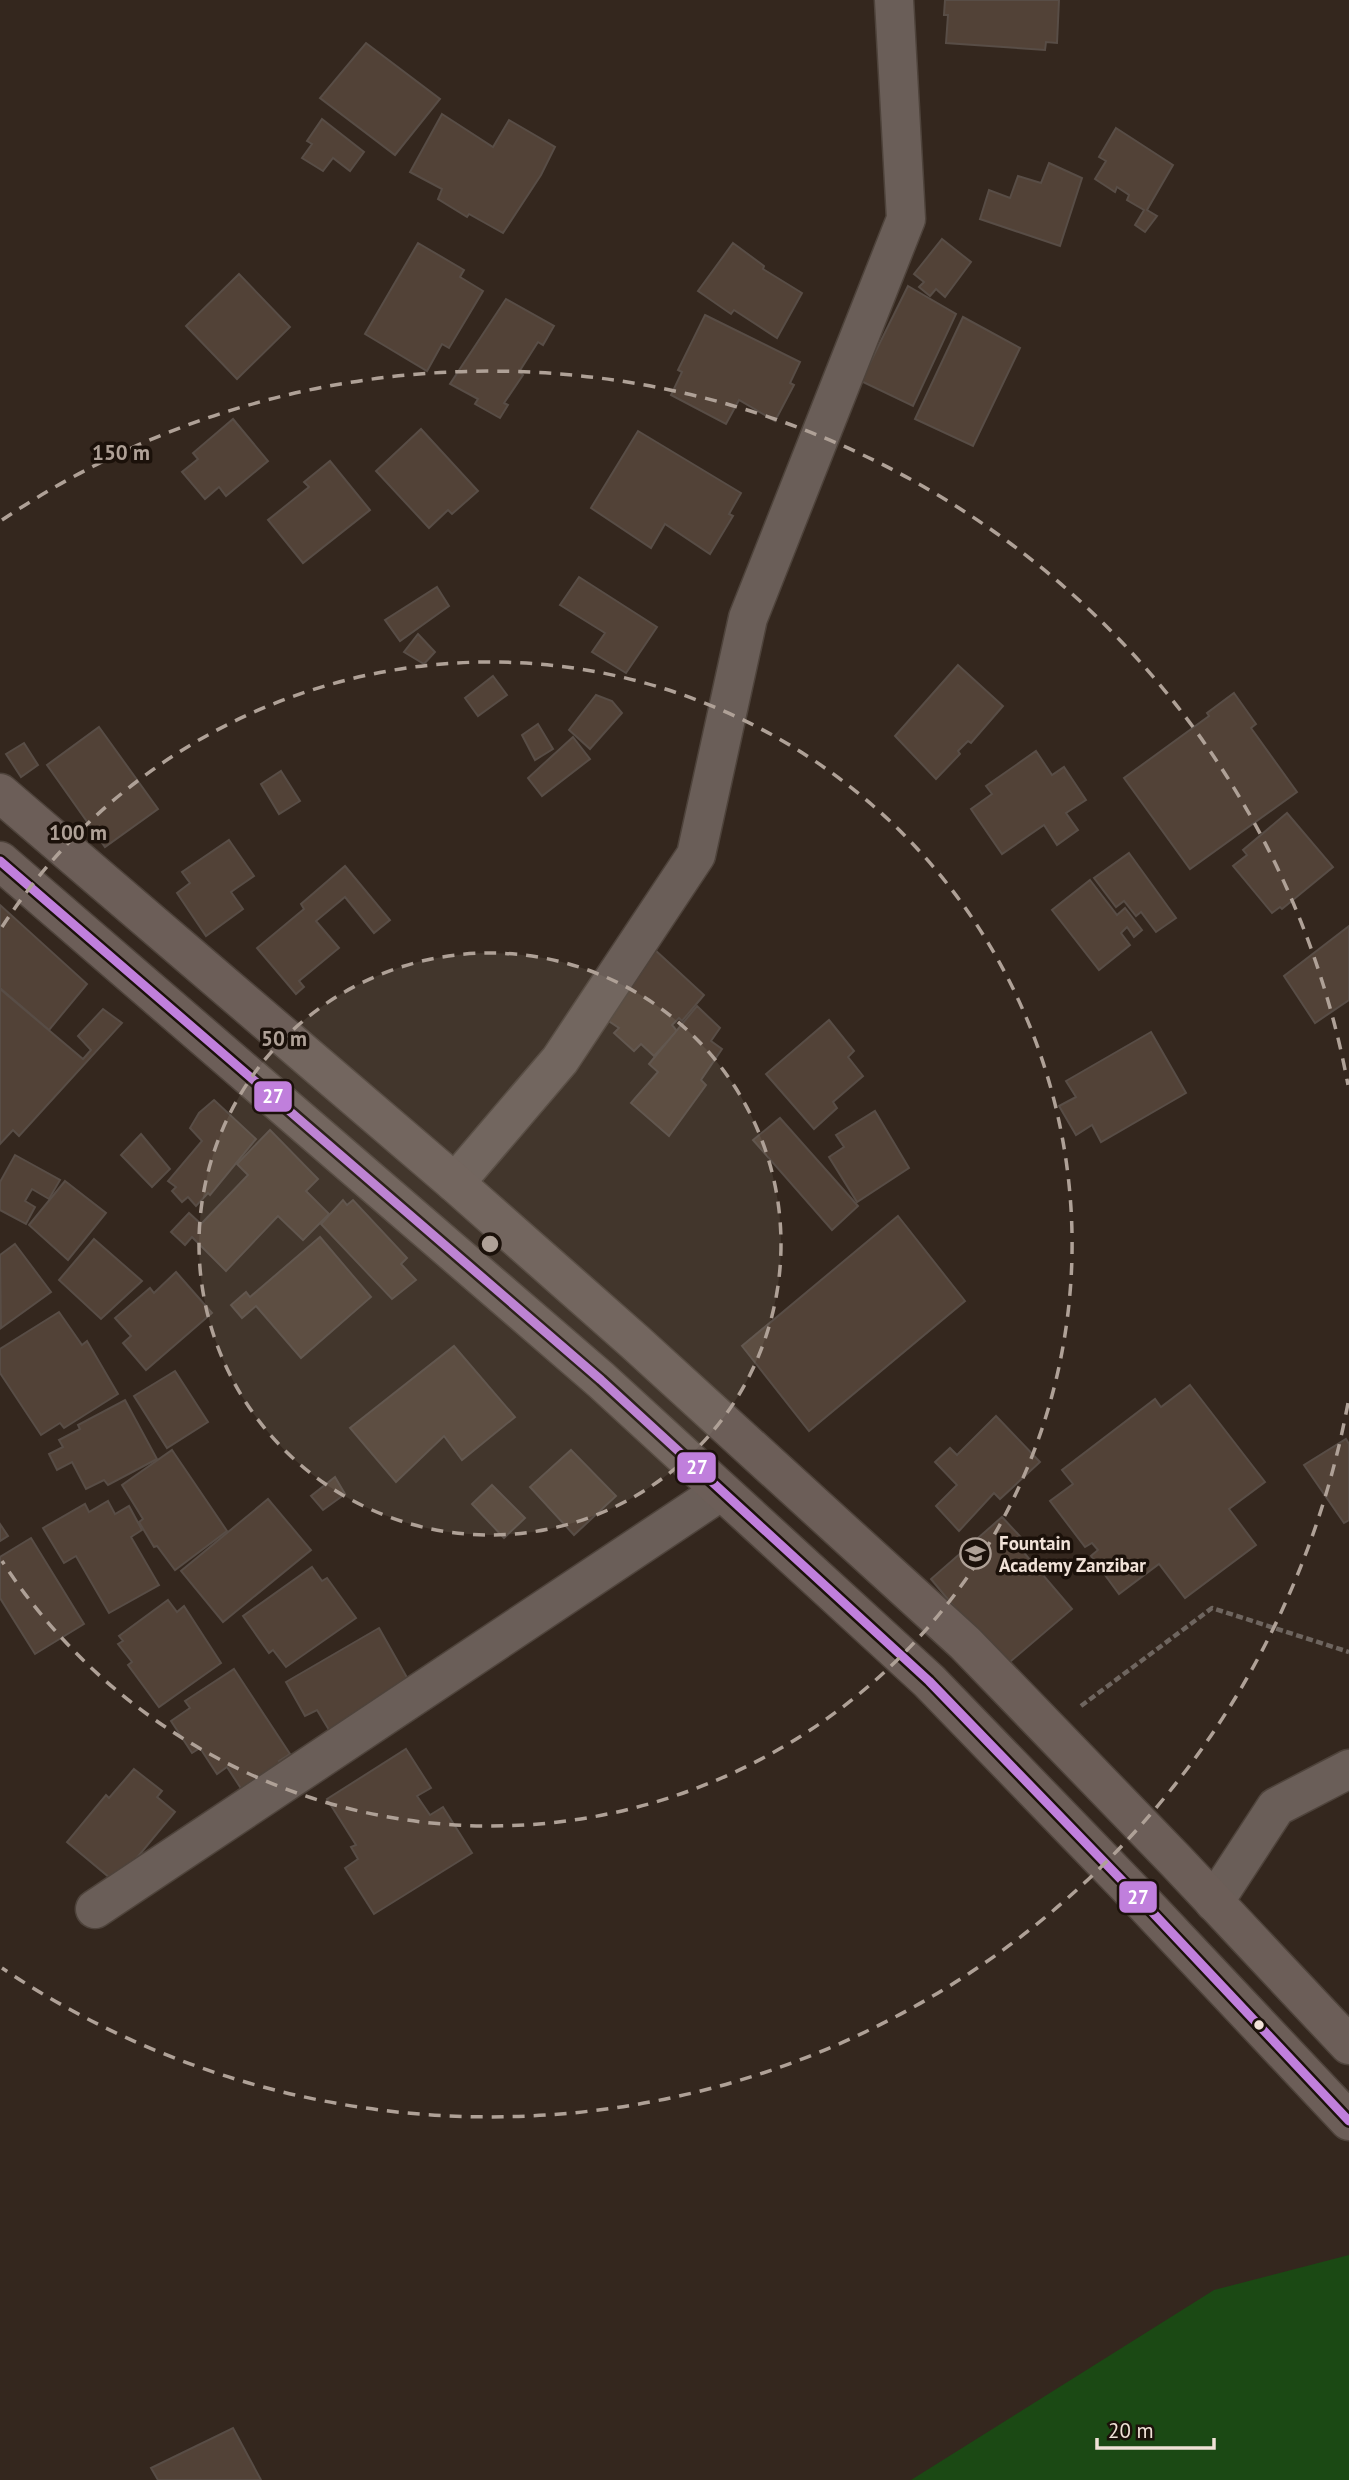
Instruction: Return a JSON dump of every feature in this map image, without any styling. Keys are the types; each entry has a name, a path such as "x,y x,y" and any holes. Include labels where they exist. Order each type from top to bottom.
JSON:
{"main road":[{"path":"0,793 456,1183 965,1643 1349,2045"},
{"path":"0,861 601,1380 929,1681 1349,2121"}],"street":[{"path":"456,1183 560,1060 696,855 748,618 906,219 894,0"},
{"path":"96,1909 720,1492"},
{"path":"1214,1902 1276,1807 1349,1769"}],"path":[{"path":"1049,1730 1212,1608 1349,1652"}],"green space":[{"path":"1349,2255 1349,2480 911,2480 1214,2290"}],"building":[{"path":"945,0 1059,0 1057,43 1046,42 1045,50 946,43 948,15 944,15"},
{"path":"366,43 440,99 395,155 320,98"},
{"path":"442,114 493,147 509,120 555,147 541,175 503,233 469,214 467,217 438,199 442,189 410,172"},
{"path":"322,119 364,152 350,171 333,158 323,171 302,158 312,144 307,141"},
{"path":"1116,128 1173,165 1147,210 1157,216 1145,232 1135,225 1144,210 1127,200 1129,195 1117,187 1115,192 1095,179 1106,161 1099,157"},
{"path":"1049,163 1082,178 1060,246 980,219 989,190 1010,198 1018,176 1041,183"},
{"path":"942,239 971,262 945,297 936,289 930,296 919,287 924,282 914,274"},
{"path":"418,243 464,270 460,277 483,291 449,348 442,344 427,371 365,334"},
{"path":"733,243 764,266 763,269 802,293 777,338 734,310 731,314 698,291"},
{"path":"239,274 290,327 237,379 186,326"},
{"path":"908,286 956,314 913,406 861,381"},
{"path":"506,299 554,326 543,345 538,342 519,372 523,375 504,403 508,405 500,418 475,404 478,399 450,384"},
{"path":"705,315 800,362 790,383 794,385 775,421 739,400 726,424 671,395 682,372 678,370"},
{"path":"963,317 1020,348 973,446 915,419"},
{"path":"233,419 268,461 226,496 219,487 205,499 182,472 198,459 193,453"},
{"path":"421,429 478,491 452,514 448,510 429,528 376,471"},
{"path":"638,431 741,493 729,514 733,516 710,554 665,524 651,548 591,508"},
{"path":"330,461 370,510 303,563 268,520 309,487 304,482"},
{"path":"579,577 657,627 626,673 592,652 605,633 560,605"},
{"path":"437,587 449,606 400,641 385,620"},
{"path":"418,634 435,652 424,664 404,652"},
{"path":"958,665 1003,706 971,743 968,741 958,751 960,754 936,779 895,736"},
{"path":"493,676 507,695 478,716 465,698"},
{"path":"1234,693 1256,724 1251,728 1297,792 1190,869 1124,778 1209,716 1207,713"},
{"path":"596,695 612,701 622,713 590,749 569,730"},
{"path":"538,724 553,749 535,760 522,735"},
{"path":"99,727 158,809 105,847 47,765"},
{"path":"573,737 590,759 542,796 528,778"},
{"path":"24,743 38,765 21,777 6,754"},
{"path":"1036,751 1052,775 1064,767 1086,800 1066,813 1078,830 1057,845 1044,825 1002,854 971,809 992,794 986,786"},
{"path":"281,771 300,801 279,814 261,784"},
{"path":"1287,813 1333,867 1282,909 1280,907 1272,913 1233,866 1247,855 1243,850"},
{"path":"229,840 254,876 231,892 243,909 206,936 177,893 190,883 182,872"},
{"path":"1129,853 1176,918 1156,932 1141,912 1136,916 1124,901 1116,907 1094,878"},
{"path":"345,866 390,920 374,933 345,897 316,921 339,948 299,981 304,987 296,994 257,948 304,909 301,904"},
{"path":"1090,880 1117,915 1125,908 1142,930 1134,937 1127,927 1121,933 1130,945 1099,970 1052,910"},
{"path":"0,905 87,984 49,1030 0,988"},
{"path":"1349,926 1349,1000 1315,1023 1284,976"},
{"path":"654,949 704,995 682,1021 679,1018 672,1025 677,1031 654,1056 641,1044 634,1051 614,1033 619,1028 598,1014"},
{"path":"0,989 83,1059 91,1050 78,1036 103,1009 122,1023 19,1136 13,1130 0,1144"},
{"path":"697,1006 720,1028 711,1041 722,1049 701,1080 706,1085 669,1136 631,1103 658,1072 649,1064"},
{"path":"829,1020 854,1051 848,1057 863,1076 833,1102 837,1108 814,1129 766,1074"},
{"path":"1151,1032 1186,1093 1101,1142 1092,1125 1076,1135 1059,1106 1076,1097 1066,1081"},
{"path":"214,1100 256,1139 210,1195 208,1193 196,1206 188,1197 182,1202 172,1191 176,1187 168,1181 202,1141 190,1128 199,1113"},
{"path":"875,1111 909,1168 857,1202 829,1157 844,1147 836,1135"},
{"path":"780,1118 858,1206 832,1230 753,1140"},
{"path":"270,1130 318,1179 306,1191 329,1214 303,1240 278,1216 226,1271 192,1237 185,1245 171,1232 189,1213 201,1224 248,1175 237,1164"},
{"path":"141,1134 170,1169 152,1187 121,1155"},
{"path":"15,1155 60,1180 49,1199 32,1189 25,1201 35,1207 26,1224 0,1210 0,1182"},
{"path":"65,1181 106,1213 68,1260 29,1225"},
{"path":"343,1200 347,1205 353,1200 407,1258 401,1264 416,1280 392,1299 321,1224"},
{"path":"898,1216 965,1301 809,1431 742,1346"},
{"path":"320,1237 371,1297 301,1358 256,1306 242,1318 231,1305 246,1292 250,1297"},
{"path":"94,1239 142,1281 101,1319 59,1280"},
{"path":"15,1244 51,1292 1,1328 0,1255"},
{"path":"176,1272 212,1313 146,1370 123,1343 131,1336 115,1318 150,1288 154,1293"},
{"path":"59,1312 82,1345 87,1341 118,1394 64,1428 60,1423 41,1435 0,1373 0,1349"},
{"path":"454,1346 515,1417 462,1460 444,1436 396,1482 350,1428"},
{"path":"175,1371 208,1422 167,1448 134,1396"},
{"path":"1190,1385 1265,1482 1229,1509 1256,1545 1185,1598 1159,1564 1119,1594 1091,1556 1098,1550 1092,1543 1085,1547 1050,1501 1073,1484 1062,1470 1155,1399 1161,1407"},
{"path":"125,1400 157,1459 108,1485 104,1480 86,1489 72,1462 57,1470 49,1454 63,1447 59,1440 80,1429 78,1425"},
{"path":"996,1416 1040,1462 1000,1499 994,1493 959,1531 936,1506 957,1485 935,1462 950,1448 957,1455"},
{"path":"1346,1439 1349,1444 1349,1520 1344,1523 1304,1465"},
{"path":"172,1450 227,1531 175,1570 157,1546 154,1547 139,1522 143,1519 122,1485"},
{"path":"571,1450 616,1496 574,1535 530,1487"},
{"path":"335,1477 345,1494 323,1510 311,1496"},
{"path":"492,1485 525,1518 504,1538 472,1504"},
{"path":"268,1499 311,1550 223,1622 181,1571"},
{"path":"108,1501 115,1514 129,1506 142,1530 131,1537 159,1585 109,1613 76,1556 64,1563 43,1528 85,1504 89,1512"},
{"path":"1002,1517 1030,1547 1025,1554 1072,1609 1004,1667 931,1579"},
{"path":"0,1524 8,1536 0,1541"},
{"path":"31,1538 84,1624 35,1654 0,1598 0,1557"},
{"path":"312,1567 322,1581 327,1578 356,1618 286,1667 273,1650 269,1653 243,1616"},
{"path":"168,1600 177,1612 184,1606 221,1663 159,1707 128,1665 132,1662 118,1644 123,1641 119,1636"},
{"path":"379,1628 410,1683 329,1730 317,1710 305,1716 286,1682"},
{"path":"234,1669 290,1754 279,1761 284,1769 242,1790 227,1767 217,1774 200,1748 192,1753 171,1721 190,1708 185,1701"},
{"path":"406,1749 431,1788 417,1796 430,1815 443,1807 472,1853 374,1914 345,1868 358,1859 351,1847 356,1845 327,1799"},
{"path":"134,1769 162,1791 157,1797 175,1812 116,1883 67,1842 106,1795 109,1798"},
{"path":"233,2428 261,2480 158,2480 151,2468"}],"transit line":[{"name":"27","path":"0,861 601,1380 929,1681 1349,2121"}],"place":[{"name":"Fountain Academy Zanzibar","path":"976,1554"}]}
